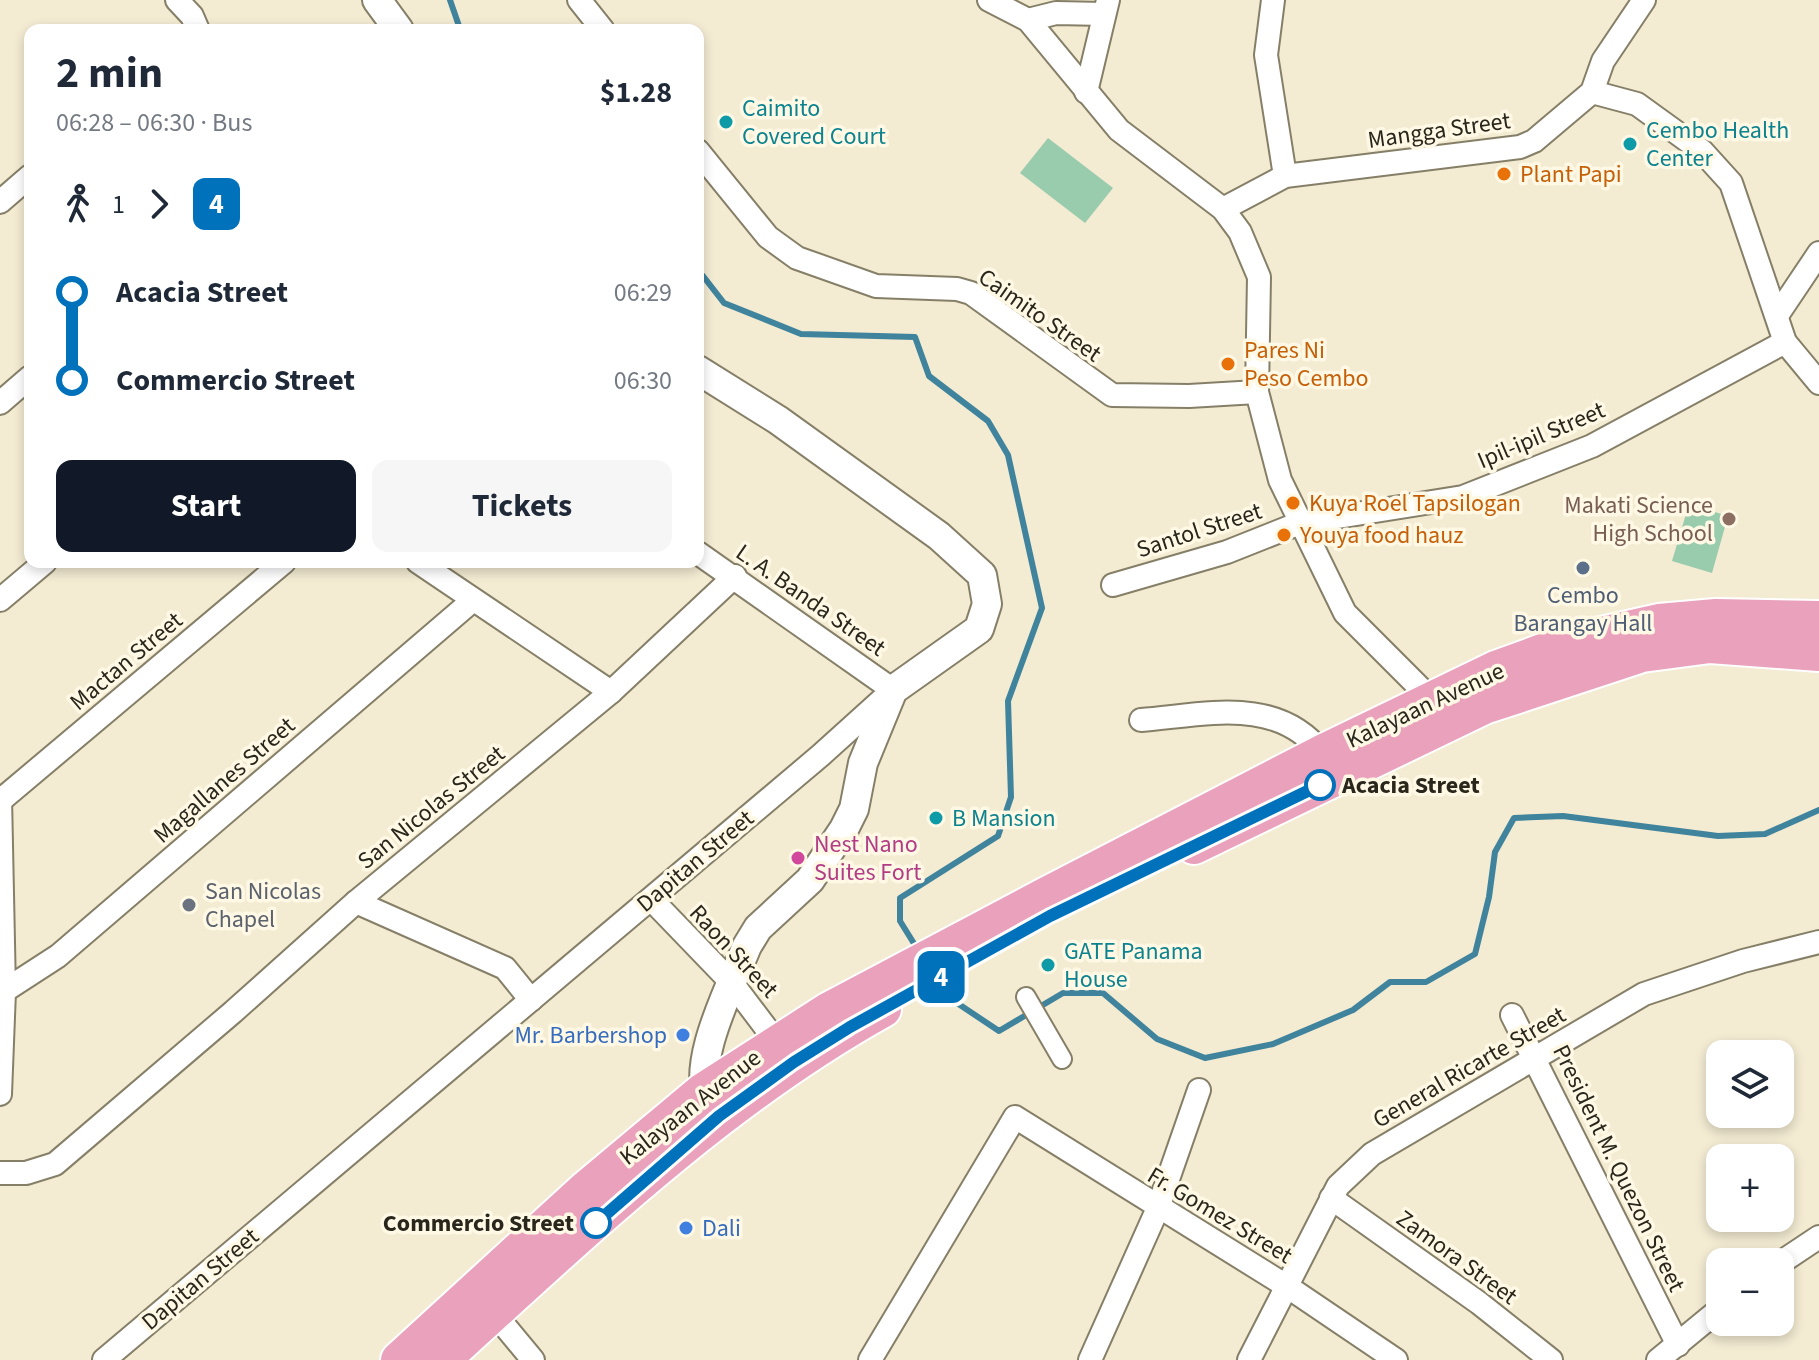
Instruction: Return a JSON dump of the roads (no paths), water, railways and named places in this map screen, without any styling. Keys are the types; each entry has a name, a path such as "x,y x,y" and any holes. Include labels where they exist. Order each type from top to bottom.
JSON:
{"main road":[{"name":"Kalayaan Avenue","path":"442,1360 776,1041 898,987 1322,753 1496,669 1570,642 1659,622 1716,617 1819,619"},
{"name":"Kalayaan Avenue","path":"956,956 1050,916 1496,701 1642,654 1710,645 1819,653"},
{"name":"Kalayaan Avenue","path":"399,1360 586,1189 710,1104 794,1062 898,987"}],"street":[{"path":"177,0 195,24"},
{"path":"377,0 395,24"},
{"path":"579,0 598,24"},
{"path":"989,0 1028,20 1119,130 1223,209 1240,232 1259,277 1257,392 1280,480 1345,613 1432,700"},
{"path":"1273,0 1266,55 1285,176"},
{"name":"Mangga Street","path":"1223,209 1285,176 1520,147 1534,141 1592,92 1603,61 1644,0"},
{"path":"1028,20 1106,7 1086,92"},
{"path":"1592,92 1637,104 1702,151 1731,183 1785,342 1819,383"},
{"name":"Caimito Street","path":"704,158 768,237 797,258 876,286 957,289 971,293 1112,395 1189,396 1257,392"},
{"path":"0,202 24,181"},
{"path":"1778,314 1819,253"},
{"name":"Ipil-ipil Street","path":"1300,523 1463,497 1592,446 1785,342"},
{"name":"Dapitan Street","path":"104,1360 651,899 893,690 979,629 987,604 982,575 927,527 778,420 704,374"},
{"path":"0,403 24,382"},
{"name":"Santol Street","path":"1113,585 1227,552 1300,523"},
{"name":"L. A. Banda Street","path":"704,557 893,690"},
{"path":"0,600 38,568"},
{"name":"Mactan Street","path":"0,798 277,568"},
{"path":"426,568 611,692"},
{"name":"San Nicolas Street","path":"0,1173 26,1173 55,1164 356,902 611,692 735,576"},
{"name":"Magallanes Street","path":"4,991 58,956 472,601"},
{"path":"710,1104 704,1064 732,983 758,928 810,880 844,829 854,809 863,763 893,690"},
{"path":"1141,720 1246,712 1269,715 1294,725 1322,753"},
{"path":"0,798 4,991 0,1094"},
{"name":"Raon Street","path":"651,899 732,983 776,1041"},
{"path":"356,902 505,968 531,1000"},
{"name":"General Ricarte Street","path":"1249,1360 1338,1186 1372,1154 1644,994 1743,961 1819,942"},
{"path":"1026,998 1062,1059"},
{"name":"President M. Quezon Street","path":"1512,1015 1537,1058 1606,1207 1678,1345"},
{"path":"1090,1360 1158,1208 1199,1090"},
{"name":"Fr. Gomez Street","path":"879,1357 1015,1117 1288,1287 1393,1359"},
{"name":"Zamora Street","path":"1331,1198 1479,1303 1551,1360"},
{"path":"1794,1254 1819,1237"},
{"path":"494,1313 533,1360"},
{"path":"1658,1360 1706,1321"}],"waterway":[{"path":"450,0 458,24"},
{"path":"704,277 724,303 801,334 915,337 929,376 988,421 1008,455 1042,608 1008,701 1011,797 998,836 900,898 900,921 918,950"},
{"path":"930,970 945,995 999,1031 1063,993 1103,993 1157,1039 1205,1058 1273,1044 1353,1010 1390,982 1426,982 1475,954 1489,897 1495,852 1514,818 1563,816 1718,836 1765,834 1819,810"}],"place":[{"name":"Caimito Covered Court","path":"726,122"},
{"name":"Cembo Health Center","path":"1630,144"},
{"name":"Plant Papi","path":"1504,174"},
{"name":"Pares Ni Peso Cembo","path":"1228,364"},
{"name":"Kuya Roel Tapsilogan","path":"1293,503"},
{"name":"Makati Science High School","path":"1729,519"},
{"name":"Youya food hauz","path":"1284,535"},
{"name":"Cembo Barangay Hall","path":"1583,568"},
{"name":"Acacia Street","path":"1320,785"},
{"name":"B Mansion","path":"936,818"},
{"name":"Nest Nano Suites Fort","path":"798,858"},
{"name":"San Nicolas Chapel","path":"189,905"},
{"name":"GATE Panama House","path":"1048,965"},
{"name":"Mr. Barbershop","path":"683,1035"},
{"name":"Commercio Street","path":"596,1223"},
{"name":"Dali","path":"686,1228"}]}
